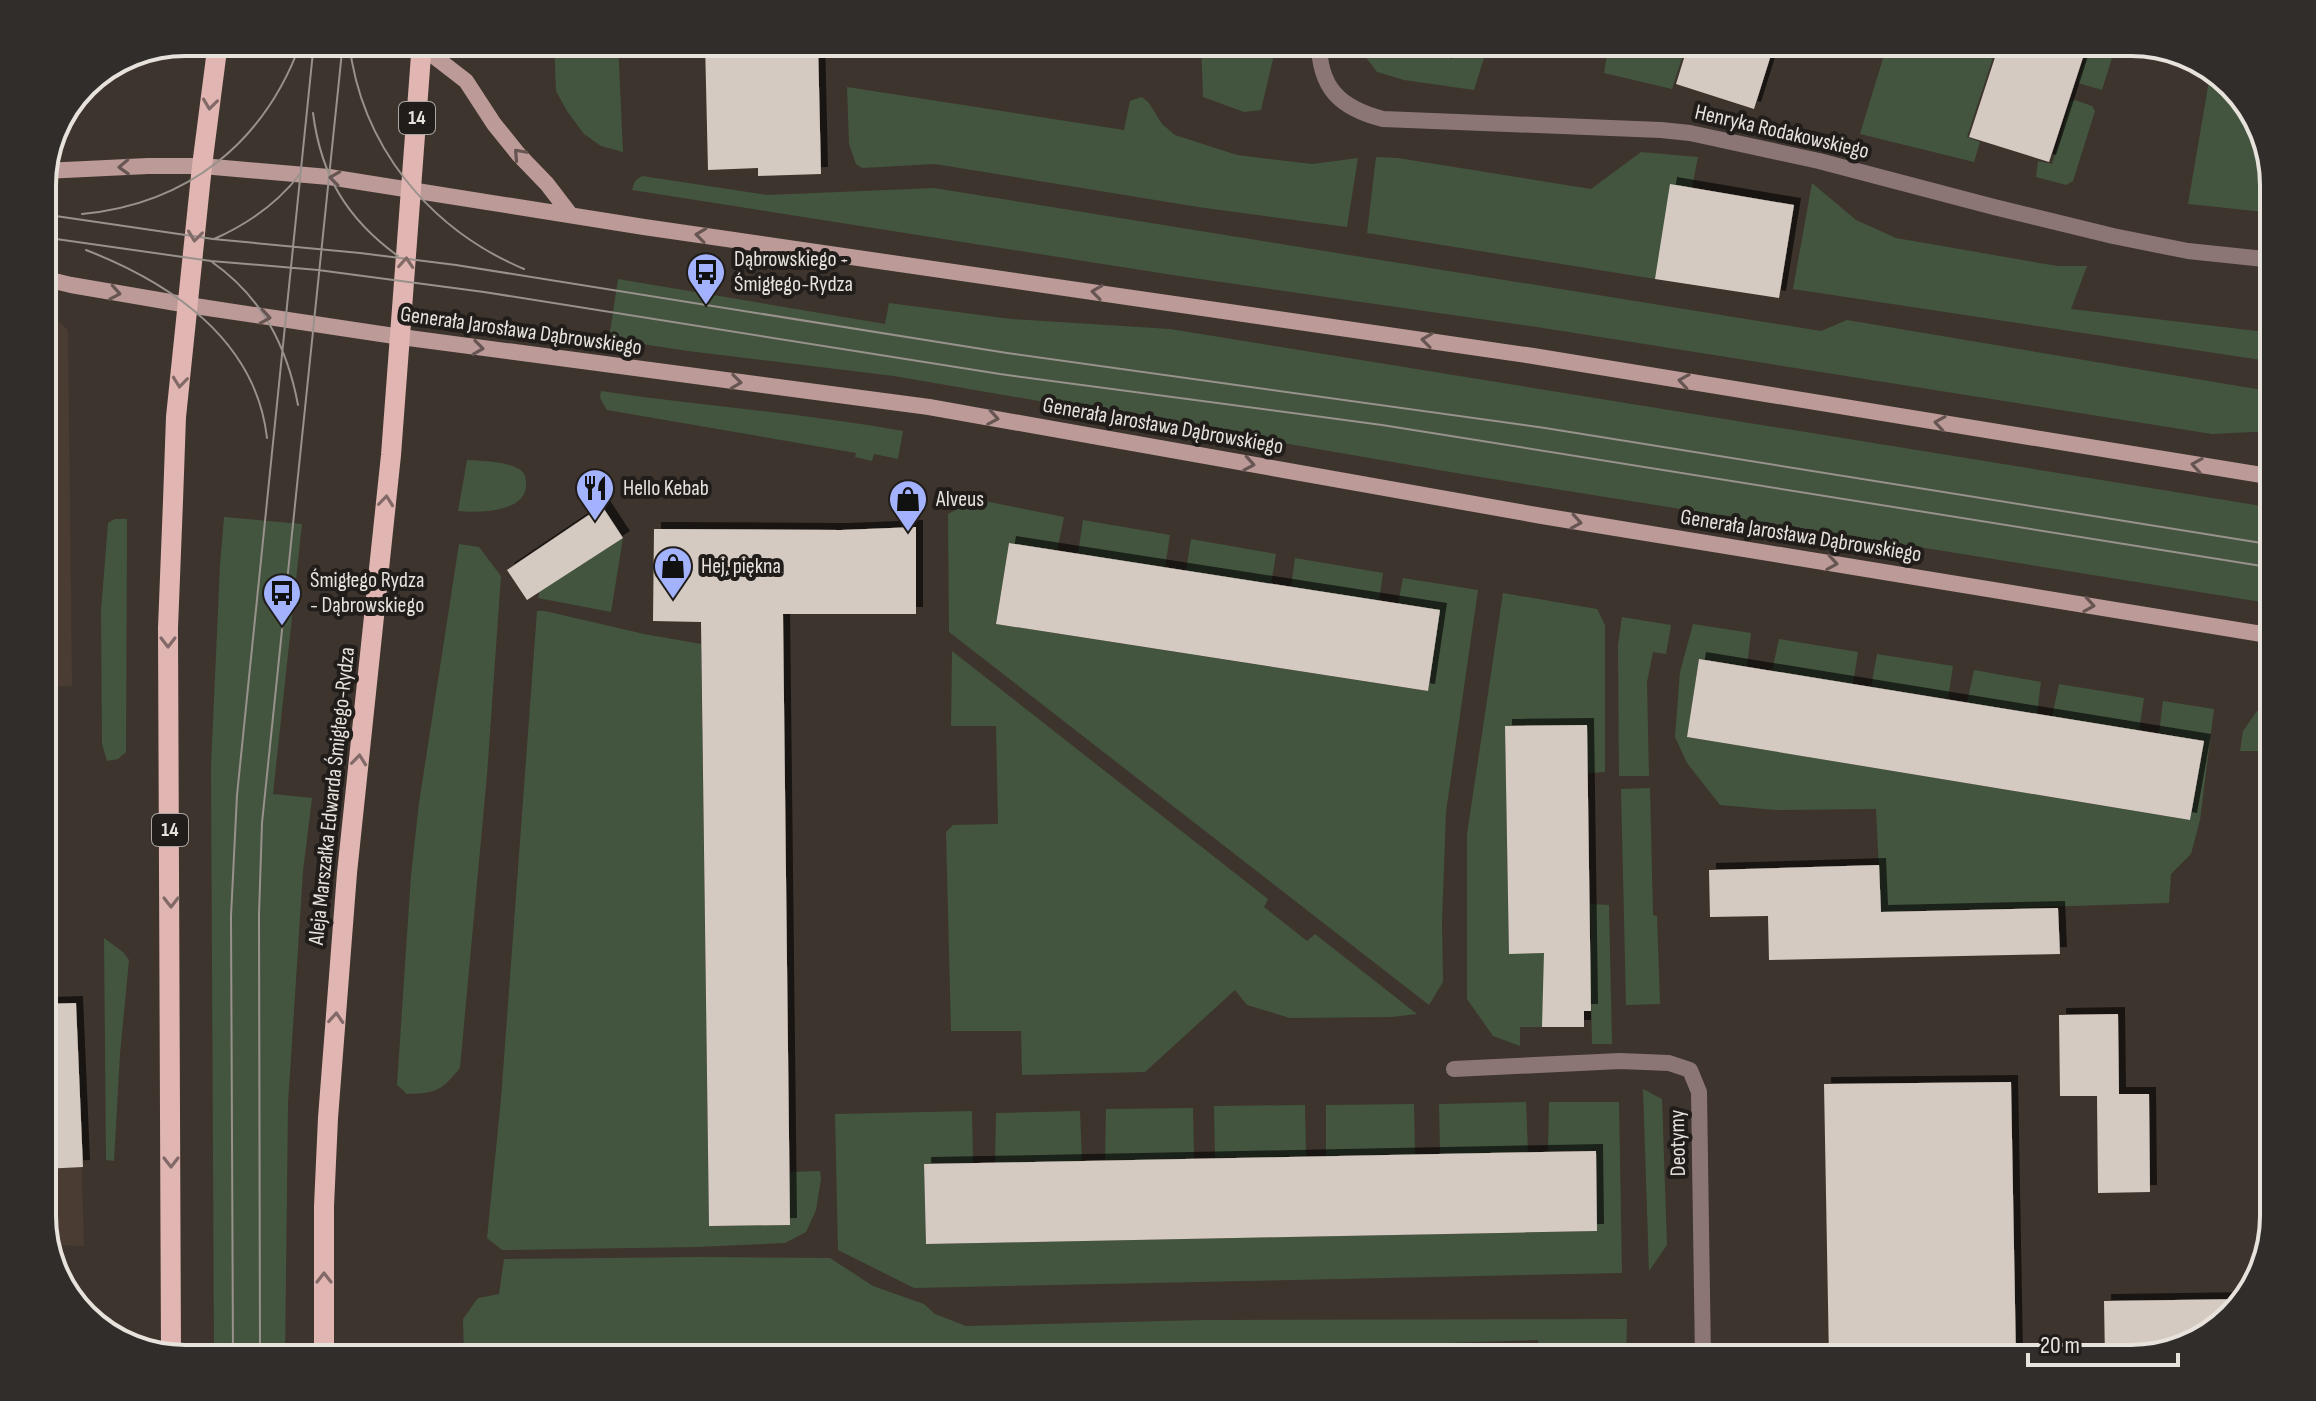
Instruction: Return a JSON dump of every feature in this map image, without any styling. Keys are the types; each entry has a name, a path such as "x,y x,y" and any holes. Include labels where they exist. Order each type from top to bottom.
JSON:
{"main road":[{"name":"14","path":"171,1344 168,628 176,417 216,56"},
{"name":"Aleja Marszałka Edwarda Śmigłego-Rydza","path":"324,1345 324,1206 328,1118 347,873 391,455 421,56"},
{"name":"Aleja Marszałka Edwarda Śmigłego-Rydza","path":"436,56 466,81 494,124 570,214"},
{"path":"57,170 202,166 329,177 644,227 1517,354 2260,475"},
{"name":"Generała Jarosława Dąbrowskiego","path":"56,281 401,337 929,407 1528,514 2260,634"}],"street":[{"name":"Henryka Rodakowskiego","path":"1320,56 1326,81 1336,97 1362,114 1383,119 1690,133 1819,161 2113,236 2188,251 2260,259"},
{"name":"Deotymy","path":"1454,1069 1620,1061 1669,1063 1690,1070 1699,1092 1703,1345"}],"shaded area":[{"path":"56,319 68,330 72,686 56,687"},
{"path":"56,1036 78,1036 84,1246 59,1245 56,1225"}],"green space":[{"path":"555,56 619,56 623,152 601,146 584,134 556,91"},
{"path":"1202,56 1274,56 1261,110 1244,112 1203,97"},
{"path":"1365,56 1442,56 1452,59 1453,56 1485,56 1474,90 1404,80 1377,72"},
{"path":"1607,56 1683,56 1672,89 1604,73"},
{"path":"1884,56 1993,56 1967,137 1980,142 1974,162 1860,134"},
{"path":"2087,56 2113,56 2102,90 2078,83"},
{"path":"2209,82 2233,106 2253,143 2260,176 2260,212 2188,204"},
{"path":"847,87 1124,130 1130,101 1142,97 1162,124 1175,135 1237,155 1312,164 1358,158 1347,227 1198,207 935,164 862,168 856,164 849,144"},
{"path":"2071,101 2092,106 2095,111 2073,181 2066,185 2036,177 2038,161 2052,164"},
{"path":"1641,152 1698,157 1692,188 1655,279 1367,233 1376,157 1591,189"},
{"path":"642,176 767,195 934,188 1821,331 1847,320 2260,390 2260,432 2212,434 1537,327 1179,276 632,190 635,181"},
{"path":"1812,183 1856,220 1896,238 2057,266 2087,266 2071,309 2260,331 2260,360 1793,289"},
{"path":"618,279 885,324 889,303 1011,319 1170,329 2260,506 2260,602 1462,474 894,376 609,339"},
{"path":"601,391 903,431 898,459 874,454 872,461 855,457 856,453 607,410 600,398"},
{"path":"467,460 499,463 519,469 526,478 524,493 511,506 500,509 458,511"},
{"path":"975,499 1064,517 1057,551 1009,543 996,624 1427,691 1440,611 1398,604 1403,578 1478,590 1446,812 1443,982 1429,1005 949,632 948,514"},
{"path":"224,517 302,524 273,794 312,798 303,871 288,1104 285,1345 214,1345 211,767"},
{"path":"115,519 127,519 126,752 118,759 107,761 102,744 101,611 108,523"},
{"path":"1083,520 1170,535 1165,568 1078,554"},
{"path":"623,538 611,612 538,598 550,541 553,539 574,569"},
{"path":"1191,539 1276,554 1271,584 1186,571"},
{"path":"459,544 479,547 501,576 487,775 460,1068 438,1089 407,1094 397,1085 411,875 419,803"},
{"path":"1295,558 1383,573 1379,601 1291,587"},
{"path":"1503,593 1597,609 1605,625 1605,772 1588,773 1586,725 1505,727 1509,953 1591,952 1590,904 1609,905 1612,1044 1592,1044 1591,995 1542,1027 1520,1027 1520,1046 1493,1036 1467,999 1467,834"},
{"path":"537,611 701,644 709,1226 790,1225 790,1172 820,1171 816,1210 806,1232 785,1243 502,1250 487,1238 501,1099"},
{"path":"1622,617 1671,625 1666,654 1653,652 1647,682 1649,776 1619,776 1618,645"},
{"path":"1693,624 1751,633 1747,666 1699,659 1687,737 2190,820 2204,741 2159,734 2163,701 2214,709 2200,820 2191,854 2171,874 2169,903 1881,912 1876,809 1776,810 1720,805 1687,763 1675,737 1680,672"},
{"path":"1779,639 1858,652 1853,684 1772,671"},
{"path":"952,651 1268,899 1264,907 1307,941 1315,934 1417,1014 1290,1018 1247,1005 1235,990 1145,1072 1022,1075 1021,1031 951,1031 946,832 953,825 998,824 996,726 951,726"},
{"path":"1877,654 1953,666 1948,699 1871,687"},
{"path":"1974,670 2041,682 2037,714 1967,703"},
{"path":"2059,684 2144,698 2139,731 2052,717"},
{"path":"2257,711 2260,712 2260,774 2259,751 2240,751 2243,731"},
{"path":"1650,788 1653,915 1657,916 1660,1004 1626,1005 1621,789"},
{"path":"104,938 129,960 114,1161 106,1160"},
{"path":"1643,1089 1662,1099 1667,1245 1649,1271"},
{"path":"1526,1102 1528,1152 1440,1154 1439,1104"},
{"path":"1549,1102 1619,1102 1622,1273 914,1288 838,1250 835,1114 972,1111 973,1163 924,1164 926,1244 1597,1231 1596,1151 1548,1151"},
{"path":"1414,1104 1415,1154 1326,1156 1326,1105"},
{"path":"1305,1105 1306,1156 1215,1158 1214,1106"},
{"path":"1193,1108 1194,1159 1105,1160 1106,1109"},
{"path":"1080,1111 1082,1161 995,1163 996,1113"},
{"path":"830,1258 873,1286 924,1304 935,1314 966,1326 1203,1320 1627,1319 1626,1345 1538,1345 1538,1340 1445,1345 464,1345 463,1319 478,1298 499,1294 504,1259"}],"building":[{"path":"705,56 818,56 821,174 758,176 758,168 708,170"},
{"path":"1685,56 1771,56 1754,109 1676,84"},
{"path":"1995,56 2083,56 2049,162 1969,137"},
{"path":"1670,184 1794,205 1779,298 1655,279"},
{"path":"602,506 623,538 527,600 507,570"},
{"path":"916,527 916,614 783,614 790,1225 709,1226 701,622 653,621 654,529 841,530"},
{"path":"1009,543 1440,610 1428,691 996,624"},
{"path":"1699,659 2204,741 2190,820 1687,737"},
{"path":"1587,725 1591,1011 1584,1011 1584,1027 1542,1027 1544,953 1509,954 1505,726"},
{"path":"1879,865 1881,912 2058,908 2060,954 1769,960 1768,916 1710,917 1709,870"},
{"path":"76,1003 83,1167 56,1168 56,1004"},
{"path":"2118,1014 2119,1094 2149,1094 2150,1192 2098,1193 2097,1096 2060,1096 2059,1015"},
{"path":"2011,1082 2016,1345 1829,1345 1824,1084"},
{"path":"1596,1151 1597,1231 926,1244 924,1164"},
{"path":"2229,1299 2196,1328 2164,1341 2131,1345 2105,1345 2104,1301"}],"tram line":[{"path":"82,214 120,208 156,197 188,182 218,162 244,138 266,110 295,56"},
{"path":"233,1345 231,916 237,795 313,56"},
{"path":"260,1345 259,915 262,823 342,56"},
{"path":"352,56 368,116 405,180 458,231 524,269"},
{"path":"313,113 322,157 339,194 364,227 398,256"},
{"path":"214,239 261,212 282,195 300,174"},
{"path":"56,216 213,239 456,265 1007,353 1545,428 2260,543"},
{"path":"56,239 211,261 318,270 484,292 1000,374 1382,425 2260,566"},
{"path":"86,250 149,280 178,298 204,320 227,344 246,372 260,403 267,438"},
{"path":"212,262 245,291 270,324 287,363 298,405"}],"place":[{"name":"Dąbrowskiego - Śmigłego-Rydza","path":"706,306"},
{"name":"Hello Kebab","path":"595,522"},
{"name":"Alveus","path":"908,533"},
{"name":"Hej, piękna","path":"673,600"},
{"name":"Śmigłego Rydza - Dąbrowskiego","path":"282,627"}]}
